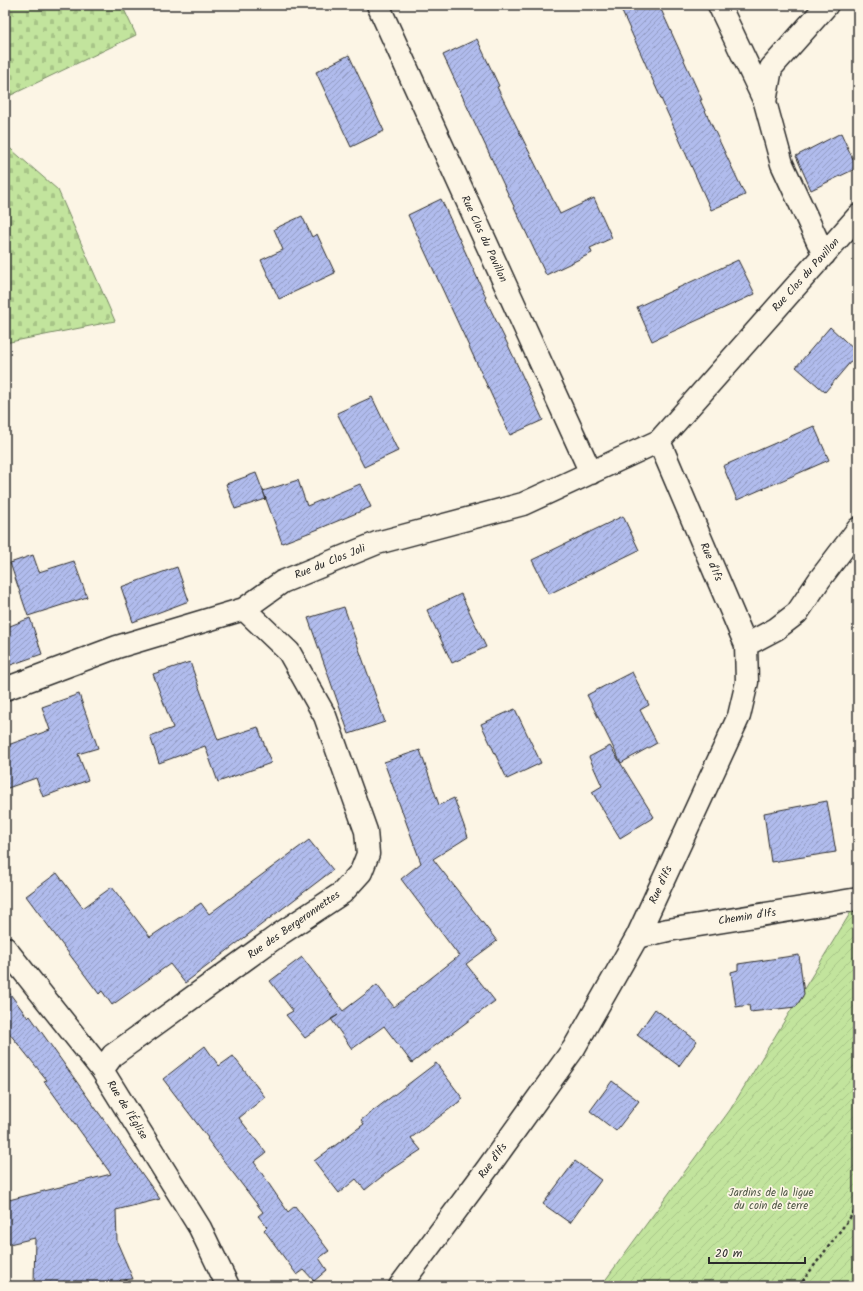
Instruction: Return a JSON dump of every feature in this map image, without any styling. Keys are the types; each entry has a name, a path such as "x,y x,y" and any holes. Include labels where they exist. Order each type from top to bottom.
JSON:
{"street":[{"name":"Rue Clos du Pavillon","path":"378,5 591,473"},
{"path":"718,5 765,102 782,164 824,255"},
{"path":"765,102 771,68 827,5"},
{"name":"Rue Clos du Pavillon","path":"659,441 858,216"},
{"name":"Rue du Clos Joli","path":"5,690 117,647 244,609 282,582 377,543 523,504 659,441"},
{"name":"Rue d'Ifs","path":"400,1286 574,1048 637,937 739,716 747,682 746,645 659,441"},
{"path":"746,645 776,629 797,613 858,530"},
{"name":"Rue des Bergeronnettes","path":"102,1070 112,1055 280,934 342,893 361,872 368,854 366,831 325,716 289,652 244,609"},
{"name":"Chemin d'Ifs","path":"637,937 668,930 858,899"},
{"name":"Rue de l'Église","path":"5,948 102,1070 200,1228 228,1286"}],"path":[{"path":"799,1286 858,1207"}],"green space":[{"path":"5,5 122,5 136,35 5,98"},
{"path":"5,144 58,190 115,321 5,343"},
{"name":"Jardins de la ligue du coin de terre","path":"858,905 858,1286 601,1286 730,1110 854,907"}],"building":[{"path":"619,5 659,5 702,100 700,100 745,195 711,210"},
{"path":"477,39 499,86 497,87 560,214 594,198 612,238 590,248 592,253 546,275 443,55"},
{"path":"349,55 384,131 351,147 316,72"},
{"path":"841,133 857,168 811,190 796,156"},
{"path":"441,199 486,297 485,298 543,420 510,435 408,215"},
{"path":"302,216 312,237 317,234 335,273 279,299 261,260 283,250 274,229"},
{"path":"738,260 755,294 652,341 637,307"},
{"path":"830,327 858,353 825,392 796,367"},
{"path":"372,397 398,451 364,467 337,413"},
{"path":"814,426 829,460 737,500 723,466"},
{"path":"256,473 266,499 235,509 226,484"},
{"path":"298,480 307,506 360,484 371,507 282,543 263,491"},
{"path":"623,516 639,550 549,594 532,560"},
{"path":"33,555 39,572 74,561 87,597 28,616 10,563"},
{"path":"177,567 189,601 133,622 121,587"},
{"path":"461,594 486,647 452,663 427,610"},
{"path":"344,607 385,722 349,734 308,618"},
{"path":"30,618 42,654 5,667 5,628"},
{"path":"190,662 218,740 258,727 271,763 218,782 205,746 159,763 150,736 173,728 153,674"},
{"path":"632,672 649,705 640,710 657,743 621,763 587,695"},
{"path":"79,694 98,748 78,754 88,780 43,797 36,778 5,789 5,746 50,730 42,707"},
{"path":"515,709 541,763 507,779 481,724"},
{"path":"610,746 654,817 620,838 592,792 602,786 589,757"},
{"path":"420,750 439,805 454,798 468,837 433,859 497,941 466,964 495,1001 412,1063 384,1026 352,1049 331,1020 305,1038 286,1015 293,1011 270,981 302,957 343,1011 377,985 394,1007 459,956 401,879 421,863 384,762"},
{"path":"827,801 836,852 771,862 764,813"},
{"path":"309,840 333,870 185,983 170,964 112,1005 102,991 99,994 26,896 57,873 83,908 112,887 150,937 201,903 209,914"},
{"path":"799,955 804,994 796,1007 750,1012 749,1005 736,1007 731,972 738,970 738,964"},
{"path":"5,987 28,1018 30,1016 160,1199 116,1210 117,1242 133,1279 120,1280 120,1286 84,1286 84,1284 34,1283 35,1238 5,1245 5,1201 111,1174 44,1081 47,1080 5,1028"},
{"path":"655,1009 697,1041 679,1066 637,1035"},
{"path":"205,1046 219,1066 233,1056 265,1097 239,1118 266,1153 254,1162 288,1212 295,1206 329,1251 319,1258 327,1270 314,1281 304,1270 297,1275 264,1230 267,1227 258,1216 263,1212 163,1079"},
{"path":"436,1063 463,1099 411,1138 421,1150 390,1170 365,1190 356,1179 339,1193 314,1161 364,1124 361,1120"},
{"path":"612,1081 639,1101 616,1131 590,1111"},
{"path":"575,1161 601,1180 570,1223 543,1204"}]}
